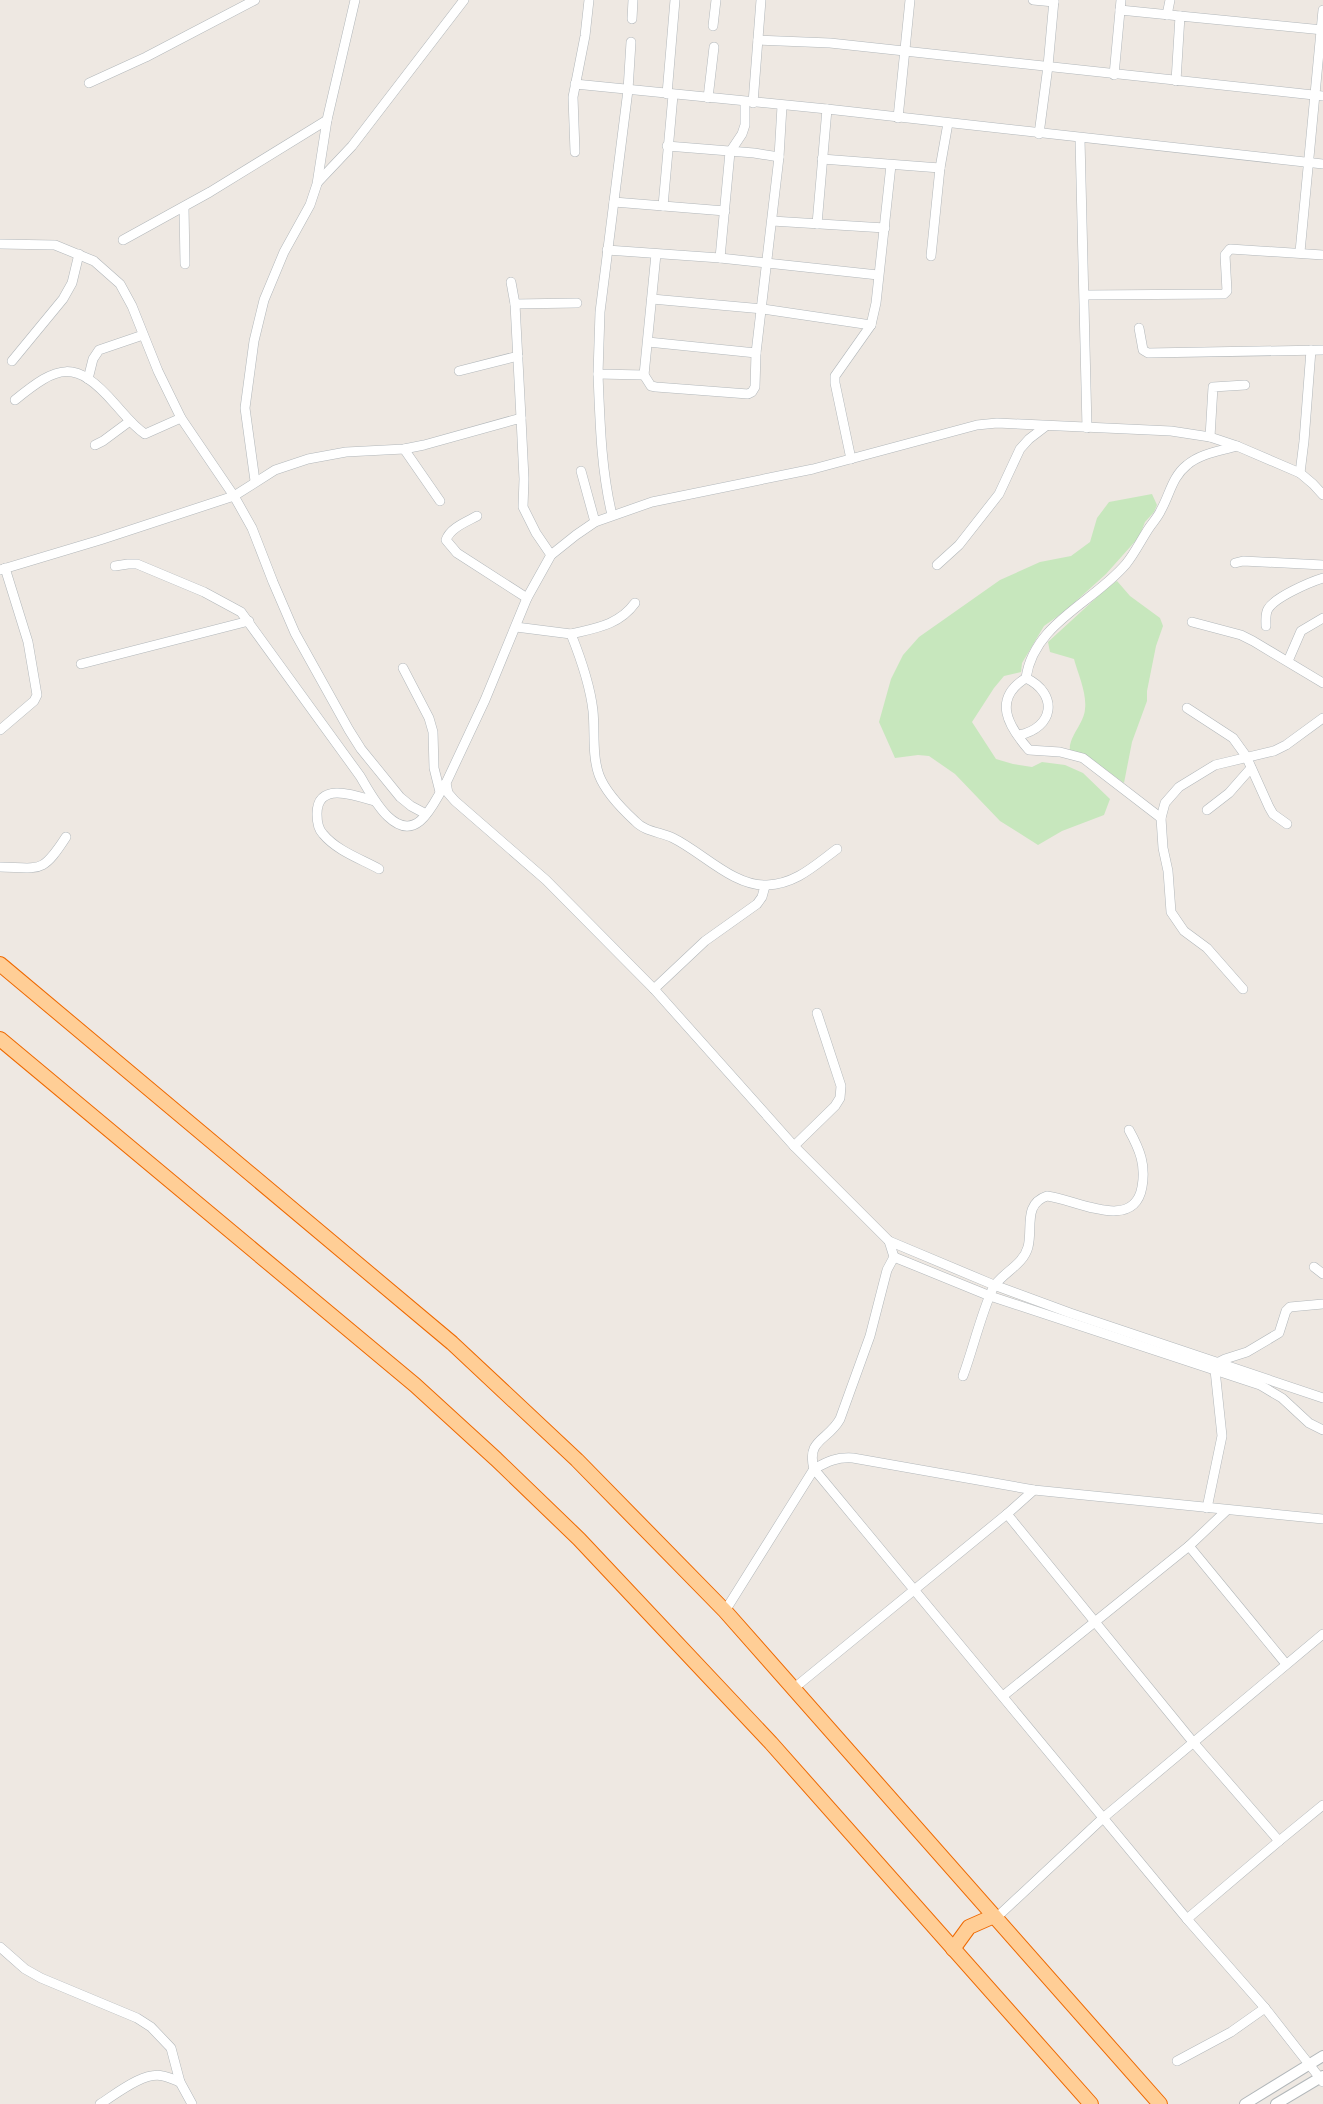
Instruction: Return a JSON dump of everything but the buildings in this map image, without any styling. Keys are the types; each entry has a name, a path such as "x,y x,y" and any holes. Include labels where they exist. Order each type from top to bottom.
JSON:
{"highway":[{"path":"0,964 452,1343 578,1460 725,1611 1160,2104"},
{"path":"0,1039 415,1385 579,1539 753,1724 1091,2104"},
{"path":"953,1949 969,1927 995,1917"}],"street":[{"path":"89,83 146,57 255,0"},
{"path":"256,481 245,408 254,341 268,290 310,205 317,184 327,120 355,0"},
{"path":"317,184 352,146 464,0"},
{"path":"575,152 573,104 586,36 589,0"},
{"path":"632,19 633,0"},
{"path":"663,206 675,0"},
{"path":"713,26 716,0"},
{"path":"720,258 730,152 745,125 758,40 761,0"},
{"path":"898,118 910,0"},
{"path":"1033,0 1054,1 1039,134"},
{"path":"1167,15 1170,0"},
{"path":"1114,75 1121,5 1167,15 1322,30"},
{"path":"1300,253 1308,163 1318,95 1323,10"},
{"path":"1176,81 1180,16"},
{"path":"758,40 830,43 1318,95"},
{"path":"612,515 600,430 600,312 628,90 631,43"},
{"path":"708,98 714,47"},
{"path":"575,84 1323,164"},
{"path":"656,254 644,375 651,386 748,394 752,392 755,387 756,353 779,157 782,106"},
{"path":"817,225 827,110"},
{"path":"123,240 327,120"},
{"path":"931,256 940,168 948,124"},
{"path":"1080,139 1087,428"},
{"path":"667,146 779,157"},
{"path":"822,159 940,168"},
{"path":"851,460 835,376 871,326 876,303 891,165"},
{"path":"614,202 724,211"},
{"path":"184,206 185,264"},
{"path":"772,221 885,228"},
{"path":"0,244 55,245 94,261 120,284 181,418 253,528 295,634 349,730 400,797 426,814"},
{"path":"1084,295 1226,294 1226,251 1236,249 1323,255"},
{"path":"607,250 720,258 878,275"},
{"path":"12,360 63,299 72,283 79,254"},
{"path":"511,282 518,356 523,507 531,525 551,555"},
{"path":"652,299 763,309 871,326"},
{"path":"515,304 577,303"},
{"path":"1139,328 1141,346 1148,353 1323,350"},
{"path":"88,379 93,359 99,350 143,335"},
{"path":"648,342 756,353"},
{"path":"1300,473 1311,350"},
{"path":"459,371 518,356"},
{"path":"15,400 36,383 68,370 88,379 104,392 145,434 181,418"},
{"path":"598,374 644,375"},
{"path":"1210,437 1213,387 1245,385"},
{"path":"0,730 34,701 37,695 28,642 3,569 234,496 275,470 333,454 404,449 521,418"},
{"path":"95,445 130,421"},
{"path":"115,566 137,564 235,608 248,621 360,776 374,801 392,821 411,825 426,814 446,783 527,598 551,555 595,522 612,515 652,502 813,469 977,425 997,423 1171,431 1210,437 1300,473 1323,495"},
{"path":"937,565 959,545 999,494 1020,449 1046,426"},
{"path":"1027,678 1028,666 1048,632 1125,565 1161,510 1179,472 1203,456 1237,446"},
{"path":"404,449 440,501"},
{"path":"581,471 595,522"},
{"path":"477,516 450,532 446,540 457,553 527,598"},
{"path":"1235,563 1243,561 1323,565"},
{"path":"1266,626 1266,615 1271,605 1309,582 1323,578"},
{"path":"516,627 571,634 617,621 627,614 635,603"},
{"path":"1287,661 1301,631 1323,618"},
{"path":"81,664 248,621"},
{"path":"1192,622 1241,635 1323,683"},
{"path":"571,634 589,690 599,774 606,787 636,823 682,843 736,878 765,886 802,876 837,849"},
{"path":"403,668 429,718 433,732 434,768 440,792"},
{"path":"1027,678 1017,684 1006,705 1011,727 1029,750 1060,752 1083,758 1161,818"},
{"path":"1019,735 1031,733 1041,726 1047,716 1045,693 1027,678"},
{"path":"1187,708 1228,734 1246,756 1273,814 1287,824"},
{"path":"1242,989 1207,948 1184,931 1171,912 1161,818 1165,803 1179,787 1215,765 1274,751 1323,718"},
{"path":"1207,810 1229,793 1251,768"},
{"path":"446,783 448,793 455,801 546,880 654,989 794,1146 889,1241 995,1285 1217,1366 1271,1391 1309,1423 1323,1430"},
{"path":"374,801 345,792 333,792 323,797 317,807 316,818 319,828 334,845 379,869"},
{"path":"0,867 25,869 45,865 66,837"},
{"path":"654,989 705,941 757,904 765,886"},
{"path":"794,1146 840,1098 841,1086 817,1013"},
{"path":"963,1376 995,1285 1025,1255 1028,1248 1034,1205 1047,1196 1104,1211 1127,1210 1140,1198 1143,1160 1129,1130"},
{"path":"889,1241 894,1257 887,1270 870,1336 840,1419 812,1450 814,1469 1322,2079 1276,2104"},
{"path":"894,1257 990,1296 1323,1398"},
{"path":"1314,1267 1323,1274"},
{"path":"1217,1366 1225,1359 1247,1352 1279,1333 1286,1311 1290,1307 1323,1304"},
{"path":"1207,1508 1222,1436 1217,1366"},
{"path":"725,1611 814,1469 839,1458 853,1458 1034,1490 1323,1519"},
{"path":"793,1689 1034,1490"},
{"path":"1003,1696 1189,1546 1227,1510"},
{"path":"1007,1514 1193,1742 1279,1841"},
{"path":"1189,1546 1286,1664"},
{"path":"995,1917 1103,1818 1323,1634"},
{"path":"1187,1919 1323,1805"},
{"path":"0,1947 25,1969 41,1978 151,2026 171,2048 180,2082 192,2104"},
{"path":"1177,2061 1231,2032 1265,2008"},
{"path":"1245,2104 1323,2056"},
{"path":"100,2104 150,2076 162,2075 180,2082"}],"green space":[{"path":"1152,494 1157,505 1145,522 1139,537 1106,574 1044,626 1022,663 1021,672 1004,676 972,722 996,759 1032,767 1042,762 1065,765 1083,773 1110,799 1104,815 1062,831 1038,845 1000,821 955,774 929,756 895,758 879,722 891,679 903,655 919,637 1000,580 1040,562 1071,556 1090,542 1097,518 1109,502"},
{"path":"1117,581 1130,596 1160,618 1163,626 1156,646 1147,701 1132,742 1124,783 1091,759 1070,751 1071,741 1084,715 1083,690 1074,659 1050,652 1048,642"}]}
